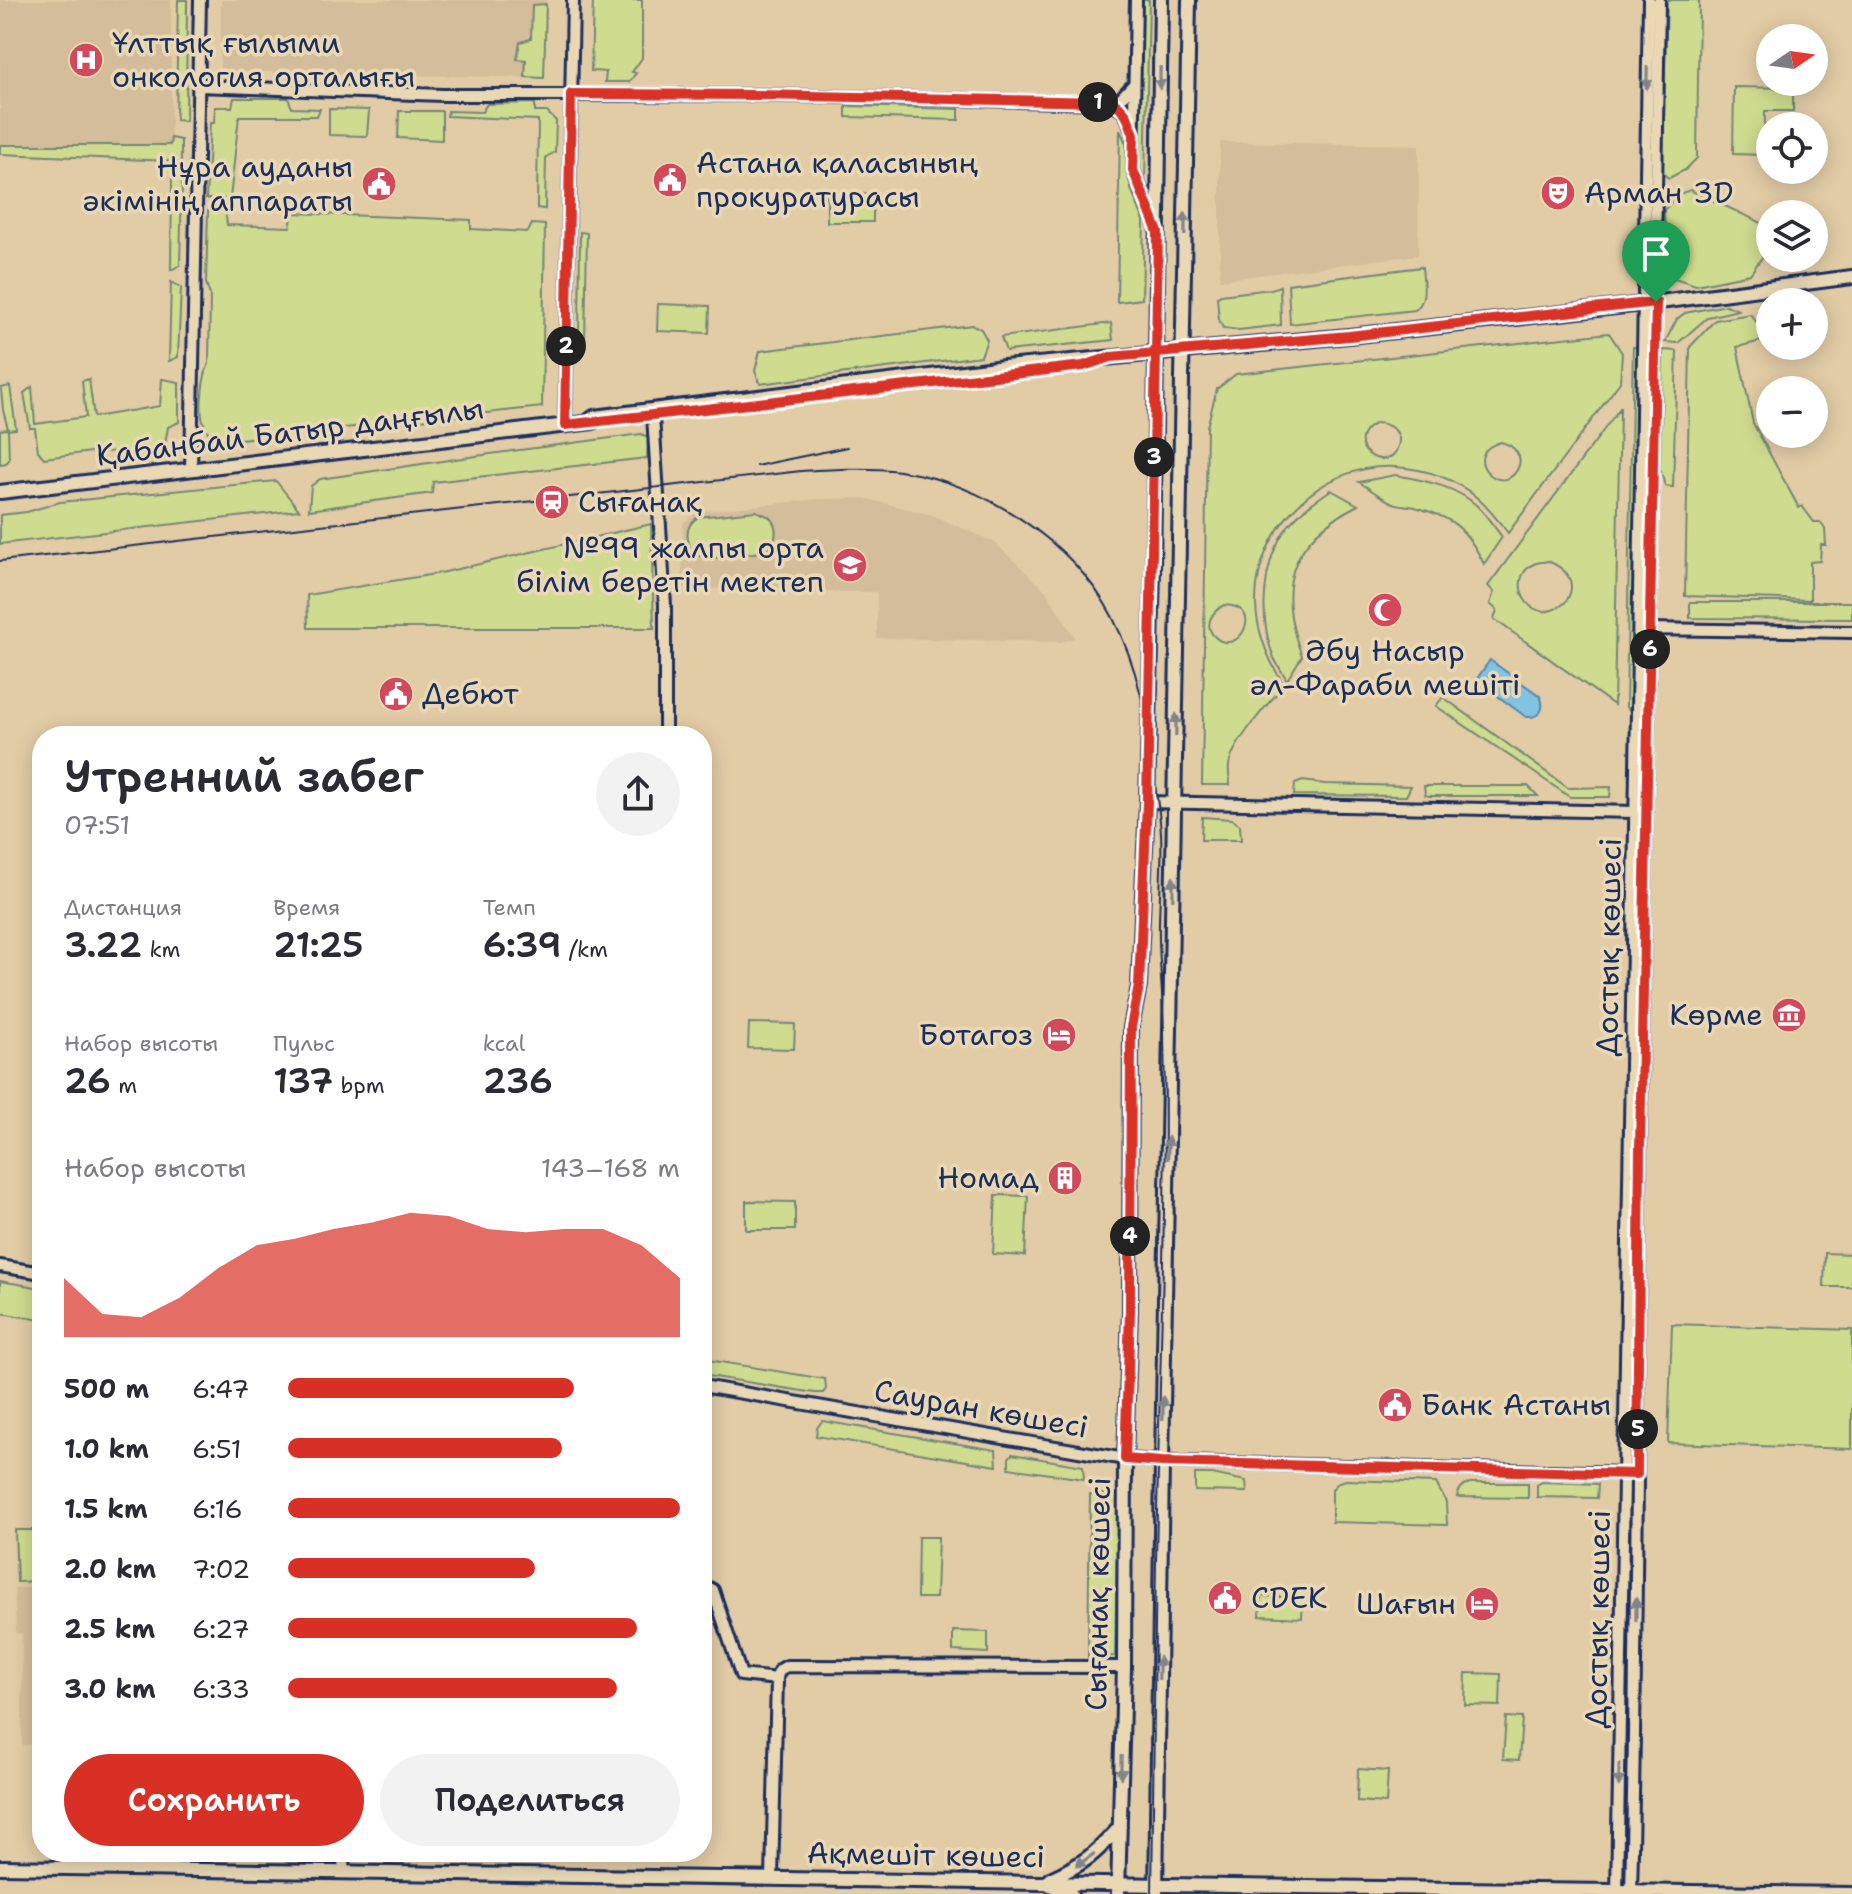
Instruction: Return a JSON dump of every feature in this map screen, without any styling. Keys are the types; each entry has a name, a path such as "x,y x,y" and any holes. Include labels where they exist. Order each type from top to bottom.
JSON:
{"main road":[{"name":"Сығанақ көшесі","path":"1119,1889 1130,1311 1131,1027 1139,986 1147,802 1161,0"},
{"name":"Сығанақ көшесі","path":"1156,1889 1189,0"},
{"name":"Қабанбай Батыр даңғылы","path":"586,423 594,417 1004,367 1349,336 1852,277"},
{"name":"Қабанбай Батыр даңғылы","path":"0,492 1083,366 1111,357"},
{"path":"1043,1882 1084,1863 1120,1827"},
{"name":"Ақмешіт көшесі","path":"0,1867 1043,1882 1119,1889 1852,1894"},
{"path":"1043,1882 1071,1894"}],"street":[{"path":"191,470 200,0"},
{"path":"565,425 573,0"},
{"path":"1136,0 1133,170 1158,232"},
{"name":"Достық көшесі","path":"1624,1892 1636,1687 1640,1149 1650,629 1649,0"},
{"name":"Достық көшесі","path":"1624,1892 1624,1473 1637,629 1659,0"},
{"path":"199,86 442,95 597,94 1107,102 1120,99 1134,84"},
{"path":"1107,102 1119,106 1126,114 1134,134"},
{"path":"653,416 665,605 665,726"},
{"path":"1637,629 1852,632"},
{"path":"1147,802 1635,812"},
{"path":"0,1266 32,1271"},
{"name":"Сауран көшесі","path":"712,1388 1125,1459 1637,1474"},
{"path":"712,1589 741,1675 777,1679"},
{"path":"772,1879 777,1679 778,1672 787,1666 1124,1667"},
{"path":"343,1872 344,1862"}],"shaded area":[{"name":"Ұлттық ғылыми онкология орталығы","path":"0,0 171,0 171,145 0,145"},
{"path":"221,0 546,0 544,78 220,71"},
{"path":"1220,142 1419,145 1418,255 1220,280"},
{"name":"№99 жалпы орта білім беретін мектеп","path":"864,498 932,515 994,542 1046,591 1075,638 1061,642 877,638 877,592 682,587 683,523 697,512 818,499"},
{"path":"14,1588 32,1588 32,1744 22,1745 22,1634 16,1633"}],"green space":[{"path":"178,0 187,0 186,121 176,120"},
{"path":"593,0 642,0 642,58 629,82 605,82 606,72 591,71"},
{"path":"1139,0 1149,0 1145,182 1137,162"},
{"path":"1667,0 1699,0 1697,158 1685,170 1669,178 1662,173"},
{"path":"546,4 544,78 525,77 526,60 517,59 520,42 531,39 532,5"},
{"path":"1734,87 1756,87 1756,96 1793,96 1793,111 1756,112 1756,155 1733,154"},
{"path":"234,98 288,98 292,108 320,109 317,116 239,116 230,199 206,199 210,123 214,123 215,107 232,107"},
{"path":"535,103 535,112 547,112 556,121 555,152 546,157 545,209 537,208 538,120 447,116 448,111 482,112 487,104"},
{"path":"846,106 959,109 959,120 846,117"},
{"path":"329,109 369,110 367,136 329,135"},
{"path":"399,111 442,111 442,140 398,138"},
{"path":"1120,130 1127,146 1131,189 1144,221 1142,299 1117,302"},
{"path":"171,138 181,140 181,167 172,169 172,161 0,154 0,145 170,145"},
{"path":"172,177 182,180 180,265 171,270"},
{"path":"1690,190 1756,220 1756,266 1750,274 1696,285 1674,278 1667,261 1664,210 1679,194"},
{"path":"827,194 873,194 873,222 827,222"},
{"path":"225,210 227,225 290,227 293,213 471,220 471,229 528,232 532,224 545,225 542,407 212,442 201,411 209,364 210,295 206,283 208,211"},
{"path":"580,232 587,233 585,343 579,342"},
{"path":"1422,267 1423,296 1415,310 1290,324 1288,284"},
{"path":"171,282 181,287 178,357 169,361"},
{"path":"1280,286 1281,325 1239,330 1223,328 1219,320 1217,297"},
{"path":"658,304 710,306 709,333 657,331"},
{"path":"1726,305 1738,310 1708,317 1678,343 1665,342 1677,319 1685,313"},
{"path":"1750,314 1756,322 1756,342 1737,347 1756,429 1756,448 1767,448 1799,508 1802,506 1814,522 1820,522 1825,529 1826,545 1821,545 1820,561 1810,562 1810,600 1685,596 1690,347 1715,320"},
{"path":"1111,323 1113,340 1006,351 1001,337"},
{"path":"972,325 981,329 987,340 981,356 760,384 755,371 760,351"},
{"path":"1609,333 1622,353 1620,382 1508,533 1475,496 1457,484 1428,472 1407,468 1368,468 1342,476 1318,489 1297,506 1279,527 1266,551 1258,577 1256,605 1259,627 1273,667 1284,685 1236,746 1229,766 1230,785 1202,785 1207,427 1217,389 1236,374","holes":["1376,423 1390,426 1398,436 1398,446 1393,455 1385,459 1377,458 1363,448 1365,431","1501,442 1519,456 1517,470 1510,478 1493,477 1486,471 1483,455","1224,605 1237,608 1244,614 1244,630 1231,641 1223,642 1214,636 1209,627 1213,614"]},
{"path":"1633,347 1637,347 1631,712 1626,707"},
{"path":"1663,350 1677,351 1673,487 1665,486 1660,468"},
{"path":"89,379 94,417 160,406 162,379 179,382 179,422 168,427 164,449 91,452 44,458 38,451 35,428 30,428 24,393 32,387 35,424 86,417 82,381"},
{"path":"10,386 16,429 8,430 9,460 0,464 0,430 8,429 1,388"},
{"path":"1620,408 1614,705 1494,619 1497,610 1490,604 1494,592 1488,586","holes":["1548,561 1564,571 1570,581 1567,600 1552,610 1533,608 1522,594 1522,576 1536,563"]},
{"path":"641,434 648,437 647,458 433,482 432,493 309,510 311,486 320,479"},
{"path":"1395,475 1453,490 1482,511 1502,537 1484,564 1465,533 1449,520 1394,503 1359,482"},
{"path":"276,481 299,510 0,544 0,515 27,512 60,502"},
{"path":"1331,490 1358,505 1317,533 1303,549 1294,567 1290,608 1302,656 1287,680 1274,658 1266,626 1268,572 1279,540 1288,526"},
{"path":"756,511 770,517 775,526 775,538 767,550 708,558 697,555 691,548 688,529 698,517"},
{"path":"651,524 654,628 308,628 307,595 441,573"},
{"path":"1690,602 1852,602 1852,619 1690,618"},
{"path":"1443,697 1568,788 1611,787 1610,797 1570,797 1436,706"},
{"path":"1303,781 1411,786 1406,796 1294,795 1295,784"},
{"path":"1424,786 1528,786 1538,796 1430,796 1425,795"},
{"path":"1202,817 1231,819 1240,825 1241,840 1201,840"},
{"path":"749,1023 795,1024 794,1049 748,1048"},
{"path":"996,1195 1028,1196 1025,1256 993,1254"},
{"path":"746,1201 795,1202 795,1230 746,1230"},
{"path":"1825,1253 1852,1254 1852,1287 1824,1287"},
{"path":"0,1281 32,1286 32,1318 0,1313"},
{"path":"1672,1324 1852,1330 1852,1449 1668,1443"},
{"path":"712,1361 825,1379 826,1389 823,1393 712,1377"},
{"path":"822,1421 996,1450 997,1466 816,1436"},
{"path":"1012,1454 1083,1466 1084,1479 1009,1468"},
{"path":"1195,1474 1246,1481 1247,1492 1195,1491"},
{"path":"1346,1480 1436,1483 1446,1502 1447,1525 1332,1522 1332,1489"},
{"path":"1542,1482 1598,1484 1597,1498 1537,1497 1537,1485"},
{"path":"1470,1483 1528,1483 1528,1498 1457,1497 1461,1488"},
{"path":"1090,1494 1118,1495 1115,1656 1088,1657"},
{"path":"15,1530 32,1530 32,1581 17,1582"},
{"path":"918,1537 938,1537 936,1598 917,1598"},
{"path":"1261,1596 1303,1598 1302,1618 1260,1616"},
{"path":"953,1631 988,1632 988,1653 953,1651"},
{"path":"1466,1673 1501,1674 1500,1706 1465,1705"},
{"path":"1506,1717 1522,1718 1519,1760 1503,1759"},
{"path":"1358,1769 1388,1771 1386,1803 1357,1801"}],"water":[{"path":"1490,660 1540,696 1542,709 1538,714 1526,717 1476,680"}],"tram line":[{"path":"756,466 847,447"},
{"path":"0,561 801,471 863,469 900,471 963,488 1022,520 1074,563 1112,616 1129,655 1148,733 1161,833 1159,941 1165,1142 1152,1894"}],"place":[{"name":"Ұлттық ғылыми онкология орталығы","path":"86,60"},
{"name":"Астана қаласының прокуратурасы","path":"670,180"},
{"name":"Нұра ауданы әкімінің аппараты","path":"379,184"},
{"name":"Арман 3D","path":"1558,193"},
{"name":"Сығанақ","path":"552,502"},
{"name":"№99 жалпы орта білім беретін мектеп","path":"850,565"},
{"name":"Әбу Насыр әл-Фараби мешіті","path":"1385,610"},
{"name":"Дебют","path":"396,694"},
{"name":"Көрме","path":"1789,1015"},
{"name":"Ботагоз","path":"1059,1035"},
{"name":"Номад","path":"1065,1178"},
{"name":"Банк Астаны","path":"1395,1405"},
{"name":"CDEK","path":"1225,1598"},
{"name":"Шағын","path":"1482,1604"}],"route":[{"path":"1656,302 1349,336 1156,353 1158,232 1133,170 1134,134 1119,106 1103,102 571,94 565,425 1083,366 1111,357 1156,353 1147,802 1139,986 1131,1027 1130,1311 1125,1459 1637,1474 1656,302"}]}
